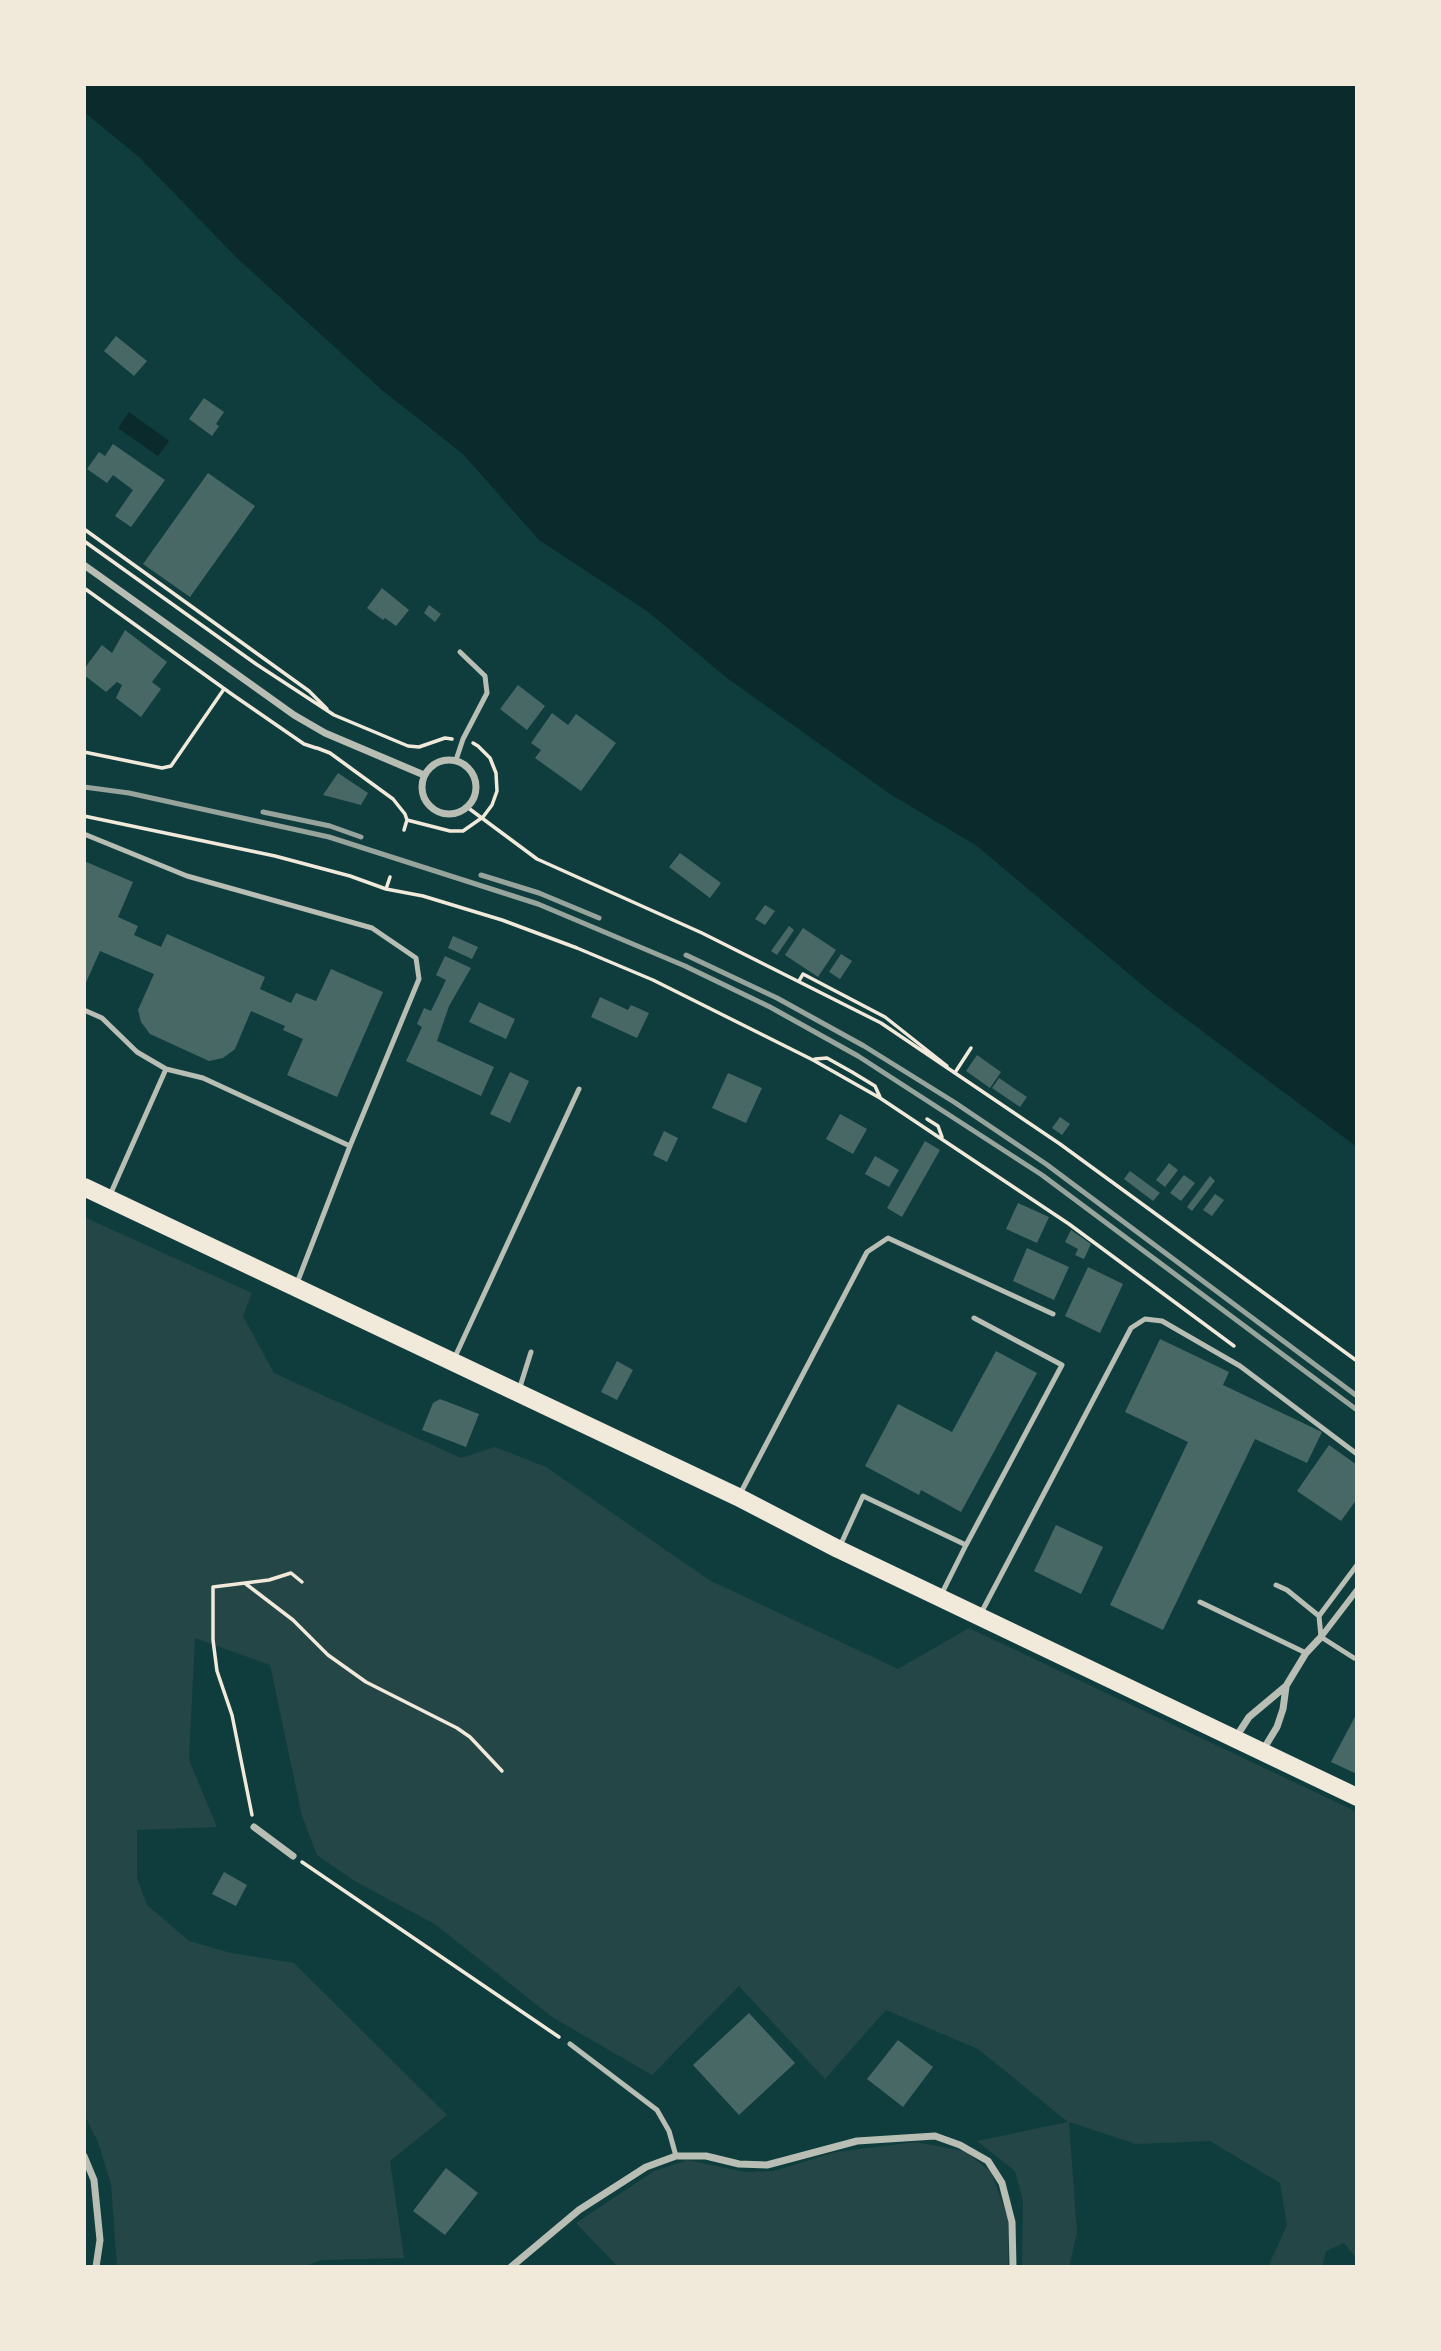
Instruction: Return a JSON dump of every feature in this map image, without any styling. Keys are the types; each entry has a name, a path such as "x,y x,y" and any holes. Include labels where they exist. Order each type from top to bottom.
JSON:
{"main road":[{"path":"84,1186 738,1497 838,1549 1357,1797"}],"street":[{"path":"84,565 294,715 325,733 424,775"},
{"path":"456,760 470,769 474,776 475,793 467,807 450,814 432,809 422,793 424,775 438,762 456,760"},
{"path":"1235,1739 1249,1717 1286,1686 1306,1653 1357,1590"},
{"path":"1262,1752 1277,1727 1286,1686"},
{"path":"254,1828 293,1856"},
{"path":"511,2267 579,2210 646,2166 676,2156 706,2156 740,2164 767,2165 857,2141 935,2137 960,2145 988,2161 1002,2183 1012,2222 1013,2267"},
{"path":"84,2157 93,2180 100,2240 96,2267"}],"lane":[{"path":"456,760 463,739 487,693 485,676 460,652"},
{"path":"84,834 187,876 372,928 416,958 419,979 296,1286"},
{"path":"84,1010 102,1018 137,1052 166,1069 203,1079 350,1146"},
{"path":"109,1197 166,1069"},
{"path":"454,1361 579,1089"},
{"path":"738,1497 867,1252 888,1238 1053,1314"},
{"path":"940,1598 965,1545 1062,1365 974,1318"},
{"path":"979,1616 1130,1328 1144,1319 1163,1321 1240,1366 1357,1454"},
{"path":"518,1394 531,1352"},
{"path":"838,1549 863,1496 965,1545"},
{"path":"1354,1658 1321,1637 1319,1616 1357,1565"},
{"path":"1276,1585 1287,1590 1319,1616"},
{"path":"1200,1602 1306,1653"},
{"path":"570,2044 657,2110 668,2131 676,2156"}],"path":[{"path":"84,529 309,691 334,715"},
{"path":"84,541 256,664 334,715 408,746 419,747 445,738 463,739 478,746 490,758 496,773 497,791 492,805 483,817 463,831 450,831 407,820"},
{"path":"84,588 304,744 330,753 372,782 393,799 405,814 407,820 404,830"},
{"path":"84,752 162,768 171,766 224,689"},
{"path":"316,748 334,715"},
{"path":"467,807 537,859 702,933 881,1023 1060,1144 1357,1361"},
{"path":"84,816 275,856 350,876 386,889 423,896 502,920 653,980 813,1059 880,1098 1069,1224 1236,1347"},
{"path":"386,889 390,877"},
{"path":"799,981 803,974 885,1017 943,1060 950,1069"},
{"path":"956,1072 971,1048"},
{"path":"813,1059 827,1058 852,1072 874,1086 880,1098"},
{"path":"927,1118 938,1126 943,1138"},
{"path":"254,1828 232,1715 217,1671 213,1640 213,1587 269,1580 291,1573 302,1582"},
{"path":"245,1583 293,1620 328,1655 366,1682 457,1728 502,1772"},
{"path":"293,1856 570,2044"}],"shaded area":[{"path":"84,84 1357,84 1357,1147 1154,995 977,846 890,794 727,678 647,611 539,540 463,454 383,391 237,258 139,157 84,112"},
{"path":"129,412 169,441 158,456 118,428"},
{"path":"84,1217 252,1293 243,1316 274,1373 461,1458 495,1447 546,1467 709,1580 898,1669 969,1628 1357,1812 1357,2259 1344,2243 1326,2251 1322,2267 1268,2267 1287,2225 1280,2183 1210,2141 1136,2144 1069,2122 1077,2233 1069,2267 1022,2267 1023,2201 1015,2171 977,2141 1068,2122 978,2049 886,2010 825,2079 739,1986 652,2075 552,2017 436,1925 353,1880 317,1855 302,1816 270,1665 195,1638 189,1760 217,1827 137,1830 137,1878 147,1905 189,1941 231,1953 294,1963 447,2115 390,2161 404,2258 322,2260 303,2267 117,2267 111,2184 98,2142 84,2114"},
{"path":"915,2142 965,2151 991,2172 1009,2221 1008,2267 618,2267 576,2223 654,2171 688,2160 744,2172 774,2171 836,2152"}],"building":[{"path":"116,336 147,361 134,376 104,351"},
{"path":"204,398 224,412 212,436 189,419"},
{"path":"113,444 165,480 131,527 115,516 133,490 113,475 107,483 87,469 99,452 105,456"},
{"path":"208,473 255,506 190,597 143,564"},
{"path":"382,588 409,610 396,626 367,608"},
{"path":"429,605 441,614 435,622 424,613"},
{"path":"125,630 167,662 152,682 161,689 141,717 116,698 122,685 117,682 106,692 84,675 84,669 102,645 112,653"},
{"path":"518,685 545,706 527,730 500,709"},
{"path":"552,713 568,725 576,714 616,743 581,791 535,758 541,750 531,743"},
{"path":"338,773 368,793 361,805 323,795"},
{"path":"680,853 721,883 710,898 669,867"},
{"path":"84,861 133,882 118,917 138,926 134,935 161,947 167,934 265,977 260,989 291,1003 296,993 316,1001 331,969 383,992 337,1097 287,1075 303,1039 283,1030 285,1026 251,1011 235,1049 223,1058 209,1061 150,1034 141,1022 138,1010 154,974 100,951 84,987"},
{"path":"765,905 775,911 765,925 755,919"},
{"path":"789,926 794,930 777,955 771,951"},
{"path":"803,928 836,950 818,977 785,955"},
{"path":"453,936 478,947 472,959 448,948"},
{"path":"841,954 852,961 840,979 829,972"},
{"path":"445,956 471,968 449,1006 437,1041 494,1067 481,1096 406,1061 422,1027 417,1024 424,1008 431,1011 446,980 436,975"},
{"path":"600,997 628,1010 631,1005 649,1013 637,1038 591,1017"},
{"path":"479,1002 515,1019 506,1039 469,1022"},
{"path":"977,1055 1001,1072 990,1088 966,1071"},
{"path":"510,1072 529,1081 510,1123 490,1114"},
{"path":"728,1073 762,1088 746,1123 712,1108"},
{"path":"999,1078 1027,1097 1020,1107 992,1088"},
{"path":"840,1114 867,1129 853,1154 826,1139"},
{"path":"1060,1117 1070,1124 1062,1135 1052,1128"},
{"path":"664,1131 678,1138 667,1162 653,1155"},
{"path":"925,1141 940,1150 902,1217 887,1208"},
{"path":"875,1156 899,1170 889,1187 865,1174"},
{"path":"1169,1163 1178,1170 1165,1187 1156,1180"},
{"path":"1130,1171 1160,1193 1153,1201 1124,1179"},
{"path":"1184,1175 1195,1183 1181,1201 1170,1193"},
{"path":"1210,1176 1215,1181 1192,1211 1187,1207"},
{"path":"1215,1194 1224,1200 1212,1216 1203,1210"},
{"path":"1018,1203 1049,1217 1037,1243 1006,1229"},
{"path":"1071,1230 1091,1244 1084,1259 1075,1255 1078,1249 1065,1242"},
{"path":"1027,1248 1069,1267 1054,1300 1013,1281"},
{"path":"1088,1267 1123,1284 1100,1333 1065,1316"},
{"path":"1160,1339 1229,1372 1223,1385 1322,1432 1307,1463 1255,1439 1163,1630 1110,1605 1188,1442 1125,1412"},
{"path":"996,1351 1037,1373 961,1512 921,1490 919,1495 865,1466 898,1404 952,1432"},
{"path":"617,1361 633,1370 617,1400 601,1392"},
{"path":"440,1399 479,1414 466,1447 422,1430 433,1403"},
{"path":"1329,1445 1357,1465 1357,1499 1341,1521 1297,1491"},
{"path":"1056,1525 1103,1547 1081,1594 1034,1571"},
{"path":"1357,1713 1357,1774 1331,1762"},
{"path":"224,1872 247,1885 236,1906 212,1894"},
{"path":"749,2013 795,2063 739,2115 693,2065"},
{"path":"898,2040 933,2067 903,2107 867,2079"},
{"path":"446,2168 478,2193 445,2235 413,2211"}],"railway":[{"path":"84,787 129,793 329,837 538,904 685,966 770,1007 858,1056 1042,1175 1357,1410"},
{"path":"263,812 330,826 361,837"},
{"path":"481,875 539,893 599,918"},
{"path":"686,955 777,998 864,1046 954,1102 1046,1164 1357,1396"}]}
